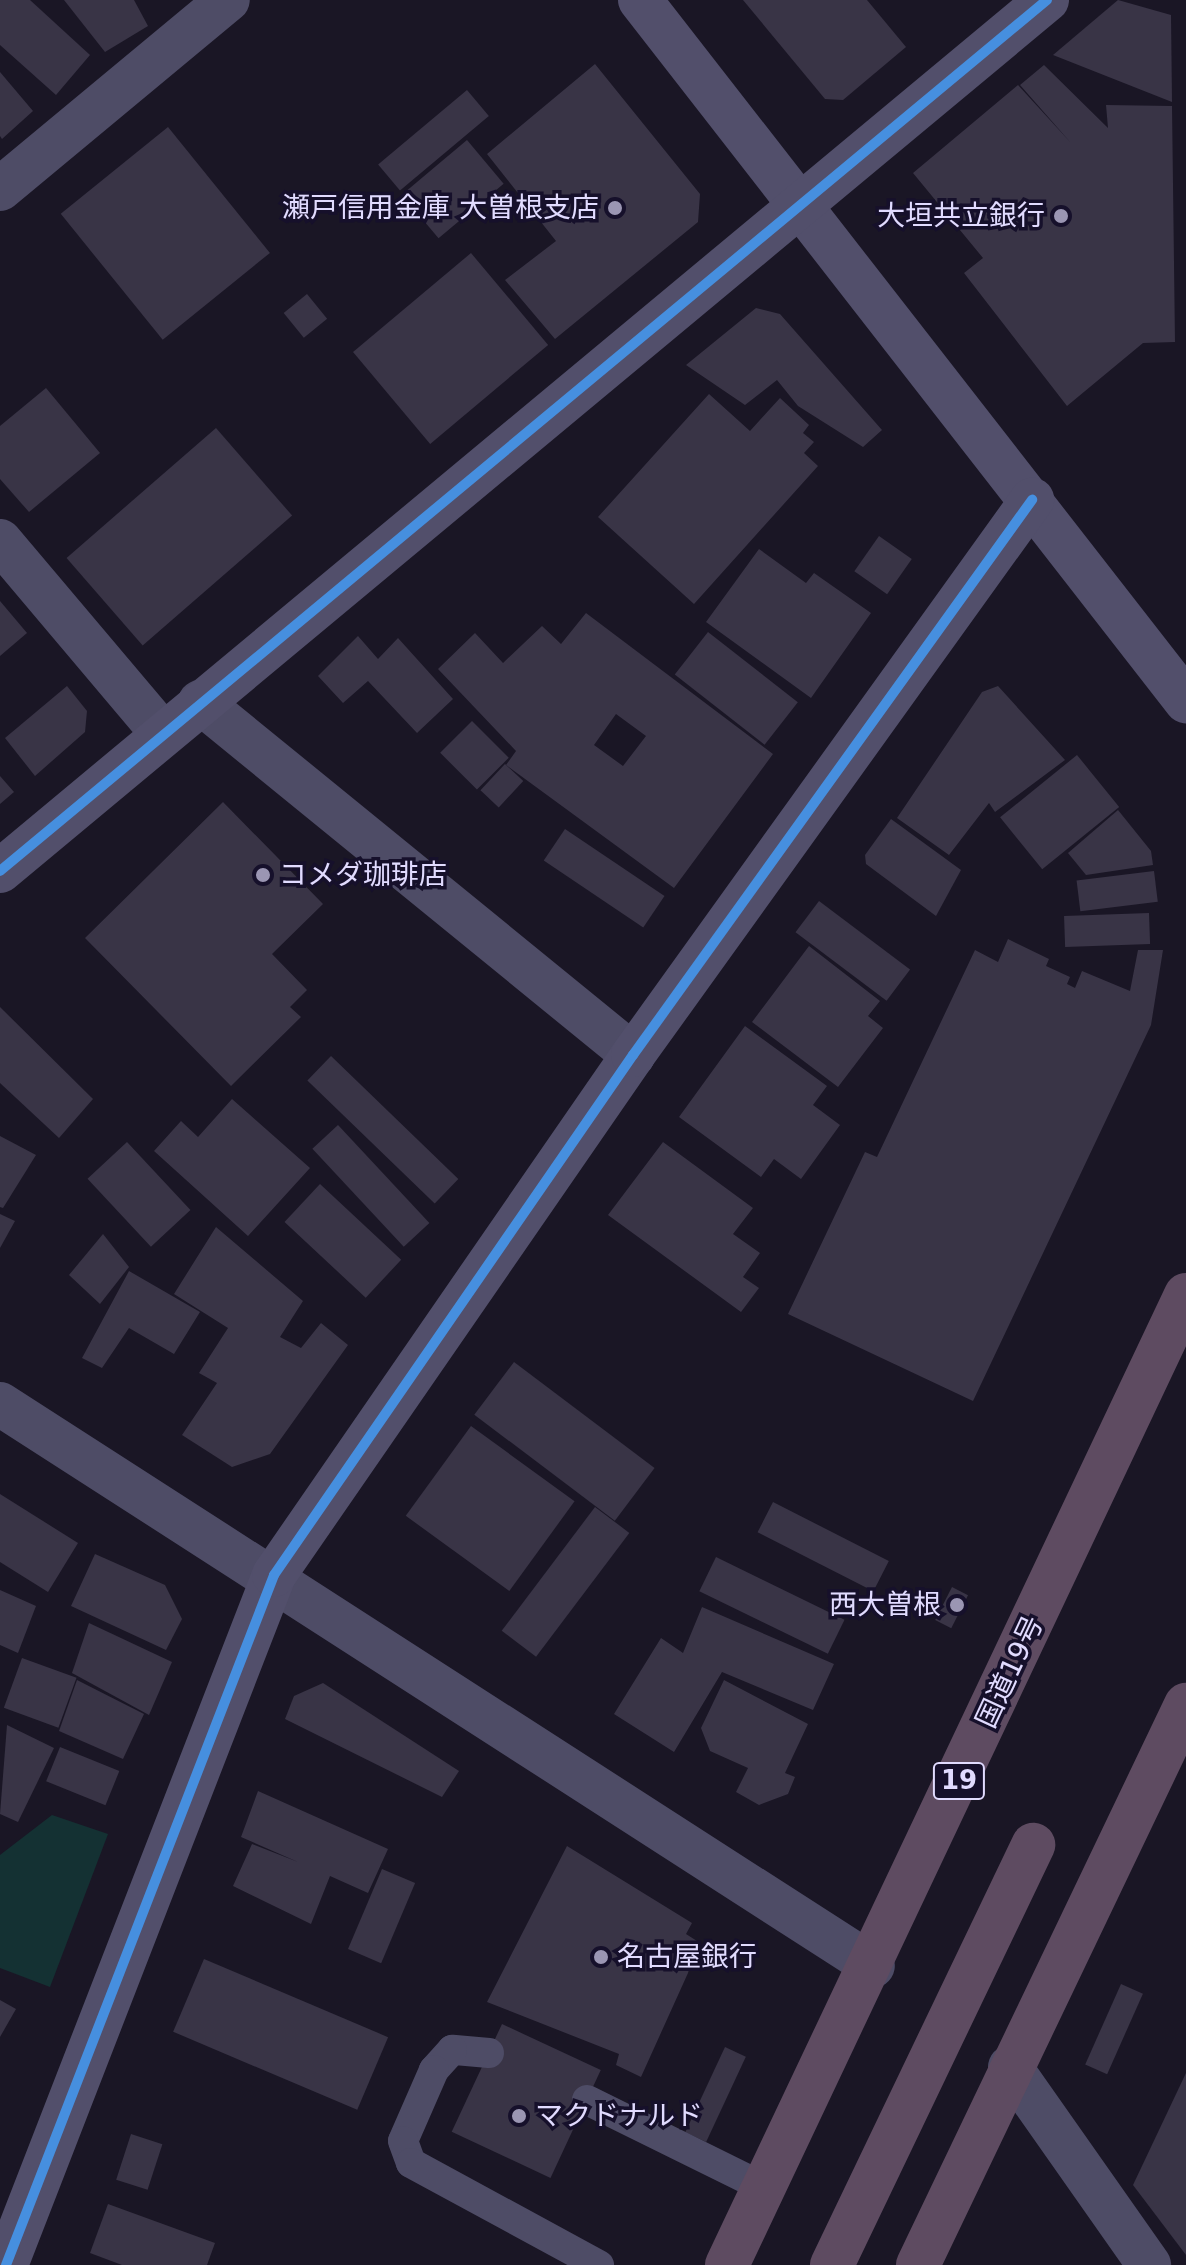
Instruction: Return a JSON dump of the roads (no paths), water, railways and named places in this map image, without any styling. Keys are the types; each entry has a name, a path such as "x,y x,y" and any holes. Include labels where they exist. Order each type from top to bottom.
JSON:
{"highway":[{"name":"国道19号","path":"727,2265 873,1966 1186,1295"},
{"path":"918,2265 1010,2067 1186,1705"},
{"path":"832,2265 1033,1845"}],"street":[{"path":"0,189 228,0"},
{"path":"640,0 1186,701"},
{"path":"0,871 162,733 1047,0"},
{"path":"6,2265 274,1575 633,1055 1032,500"},
{"path":"0,541 162,733"},
{"path":"200,702 633,1055"},
{"path":"0,1404 274,1575 873,1966"},
{"path":"1010,2067 1149,2265"}],"lane":[{"path":"489,2053 452,2050 434,2070 403,2141 411,2163 599,2265"},
{"path":"587,2100 765,2188"}],"place":[{"name":"瀬戸信用金庫 大曽根支店","path":"615,208"},
{"name":"大垣共立銀行","path":"1061,216"},
{"name":"コメダ珈琲店","path":"263,875"},
{"name":"西大曽根","path":"957,1605"},
{"name":"名古屋銀行","path":"601,1957"},
{"name":"マクドナルド","path":"519,2116"}]}
